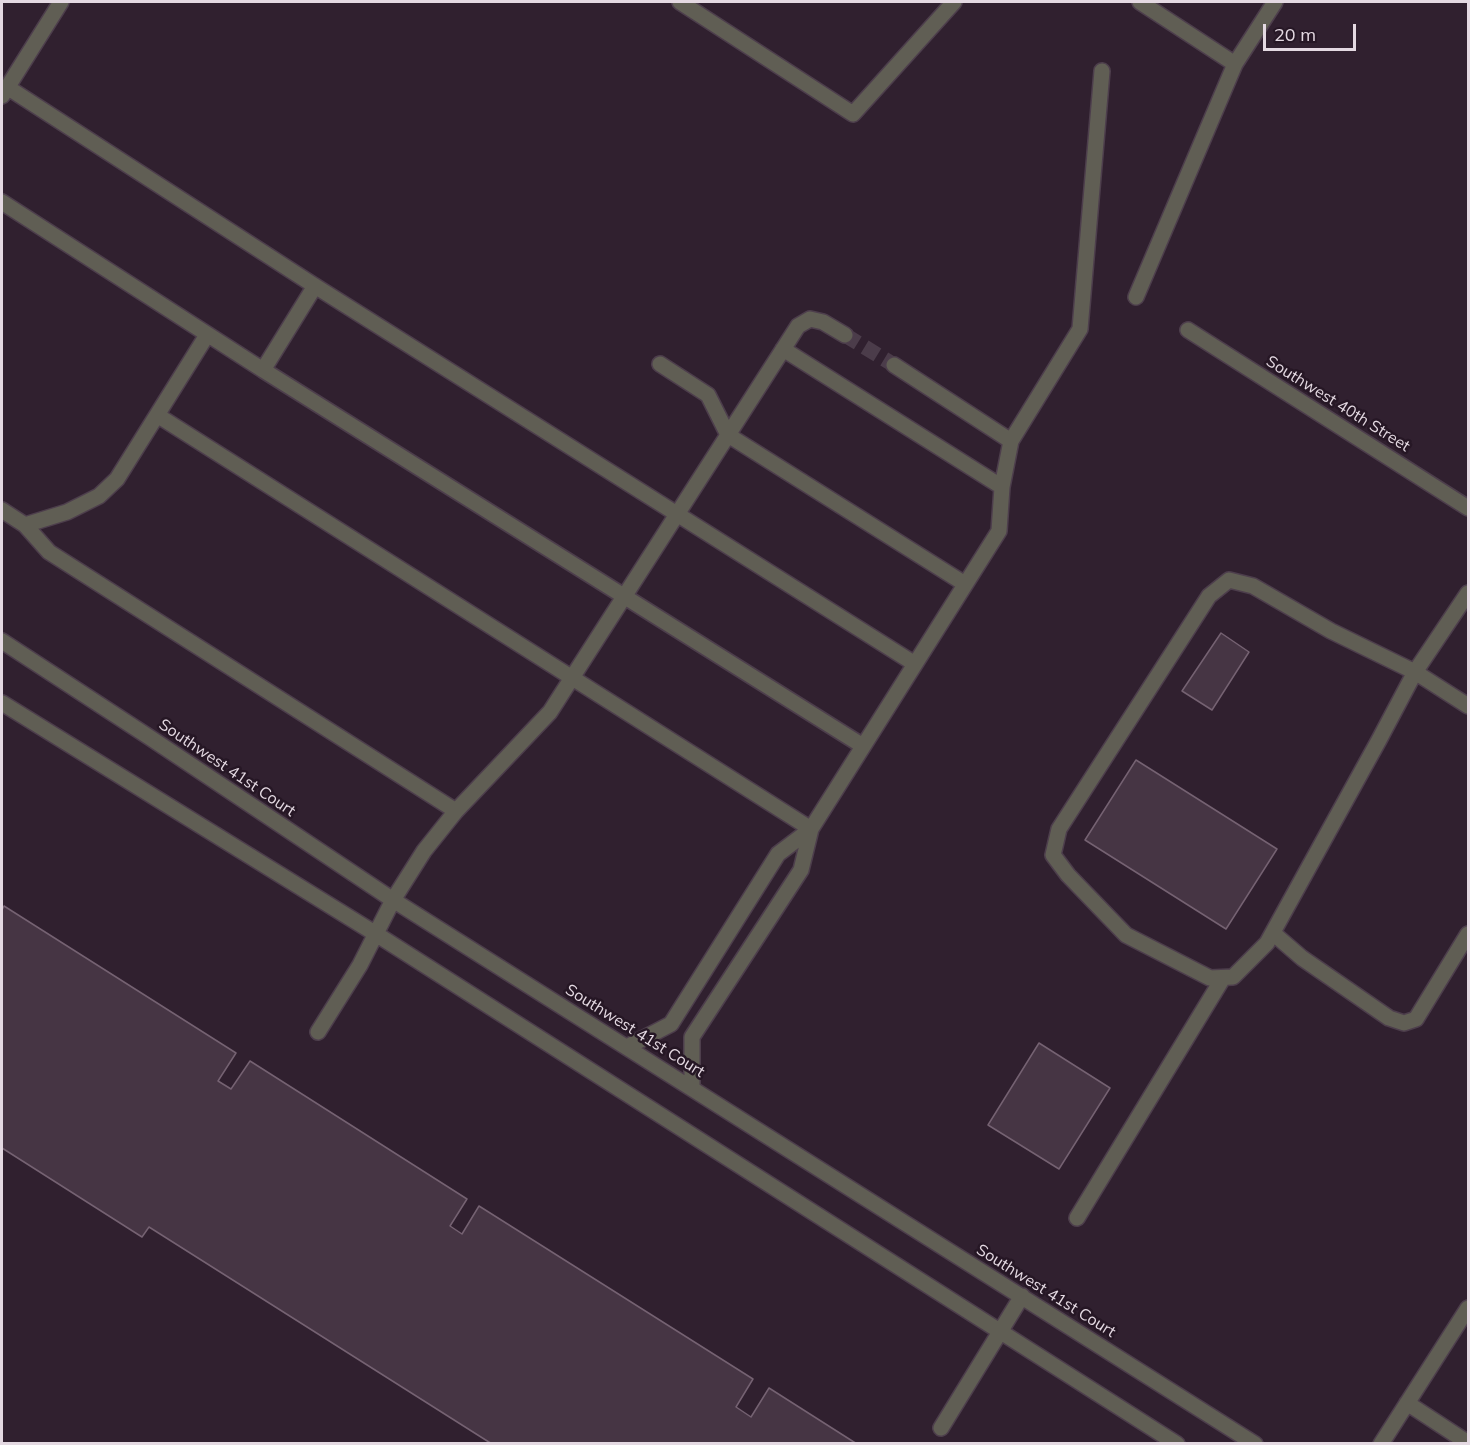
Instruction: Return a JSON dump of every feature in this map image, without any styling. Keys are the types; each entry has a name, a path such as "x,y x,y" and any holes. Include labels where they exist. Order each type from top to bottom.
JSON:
{"street":[{"path":"61,2 4,92 915,664"},
{"path":"680,2 853,114 954,2"},
{"path":"1140,2 1235,64"},
{"path":"1136,297 1235,64 1275,2"},
{"path":"692,1088 692,1037 801,870 811,829 999,531 1002,487 1011,441 1080,329 1102,71"},
{"path":"2,202 263,370 863,746"},
{"path":"263,370 315,286"},
{"path":"318,1032 360,964 393,900 424,851 456,811 550,712 798,326 810,319 823,322 845,335"},
{"name":"Southwest 40th Street","path":"1188,330 1468,508"},
{"path":"25,525 67,512 99,496 117,479 207,334"},
{"path":"783,350 1002,487"},
{"path":"660,364 708,395 728,435 965,584"},
{"path":"894,366 1011,441"},
{"path":"157,415 811,829"},
{"path":"2,510 25,525 48,552 456,811"},
{"path":"1468,593 1415,672 1267,943 1233,977 1210,978 1126,935 1068,875 1053,855 1059,829 1209,596 1229,580 1253,586 1331,631 1415,672 1468,706"},
{"name":"Southwest 41st Court","path":"2,641 393,900 1255,1443"},
{"path":"2,703 376,934 1177,1443"},
{"path":"627,1047 671,1024 778,854 811,829"},
{"path":"1273,933 1312,965 1389,1018 1404,1023 1416,1019 1468,934"},
{"path":"1077,1218 1223,978"},
{"path":"941,1428 1022,1296"},
{"path":"1381,1443 1468,1308"},
{"path":"1407,1403 1468,1443"}],"building":[{"path":"1221,633 1249,652 1212,710 1182,691"},
{"path":"1136,760 1277,849 1226,929 1085,840"},
{"path":"4,906 236,1053 218,1081 231,1089 250,1061 467,1199 450,1226 462,1234 479,1206 753,1379 736,1407 751,1417 769,1388 857,1444 492,1444 149,1227 142,1237 2,1148 2,910"},
{"path":"1039,1043 1110,1088 1059,1169 988,1125"}],"tunnel":[{"path":"845,335 894,365"}]}
